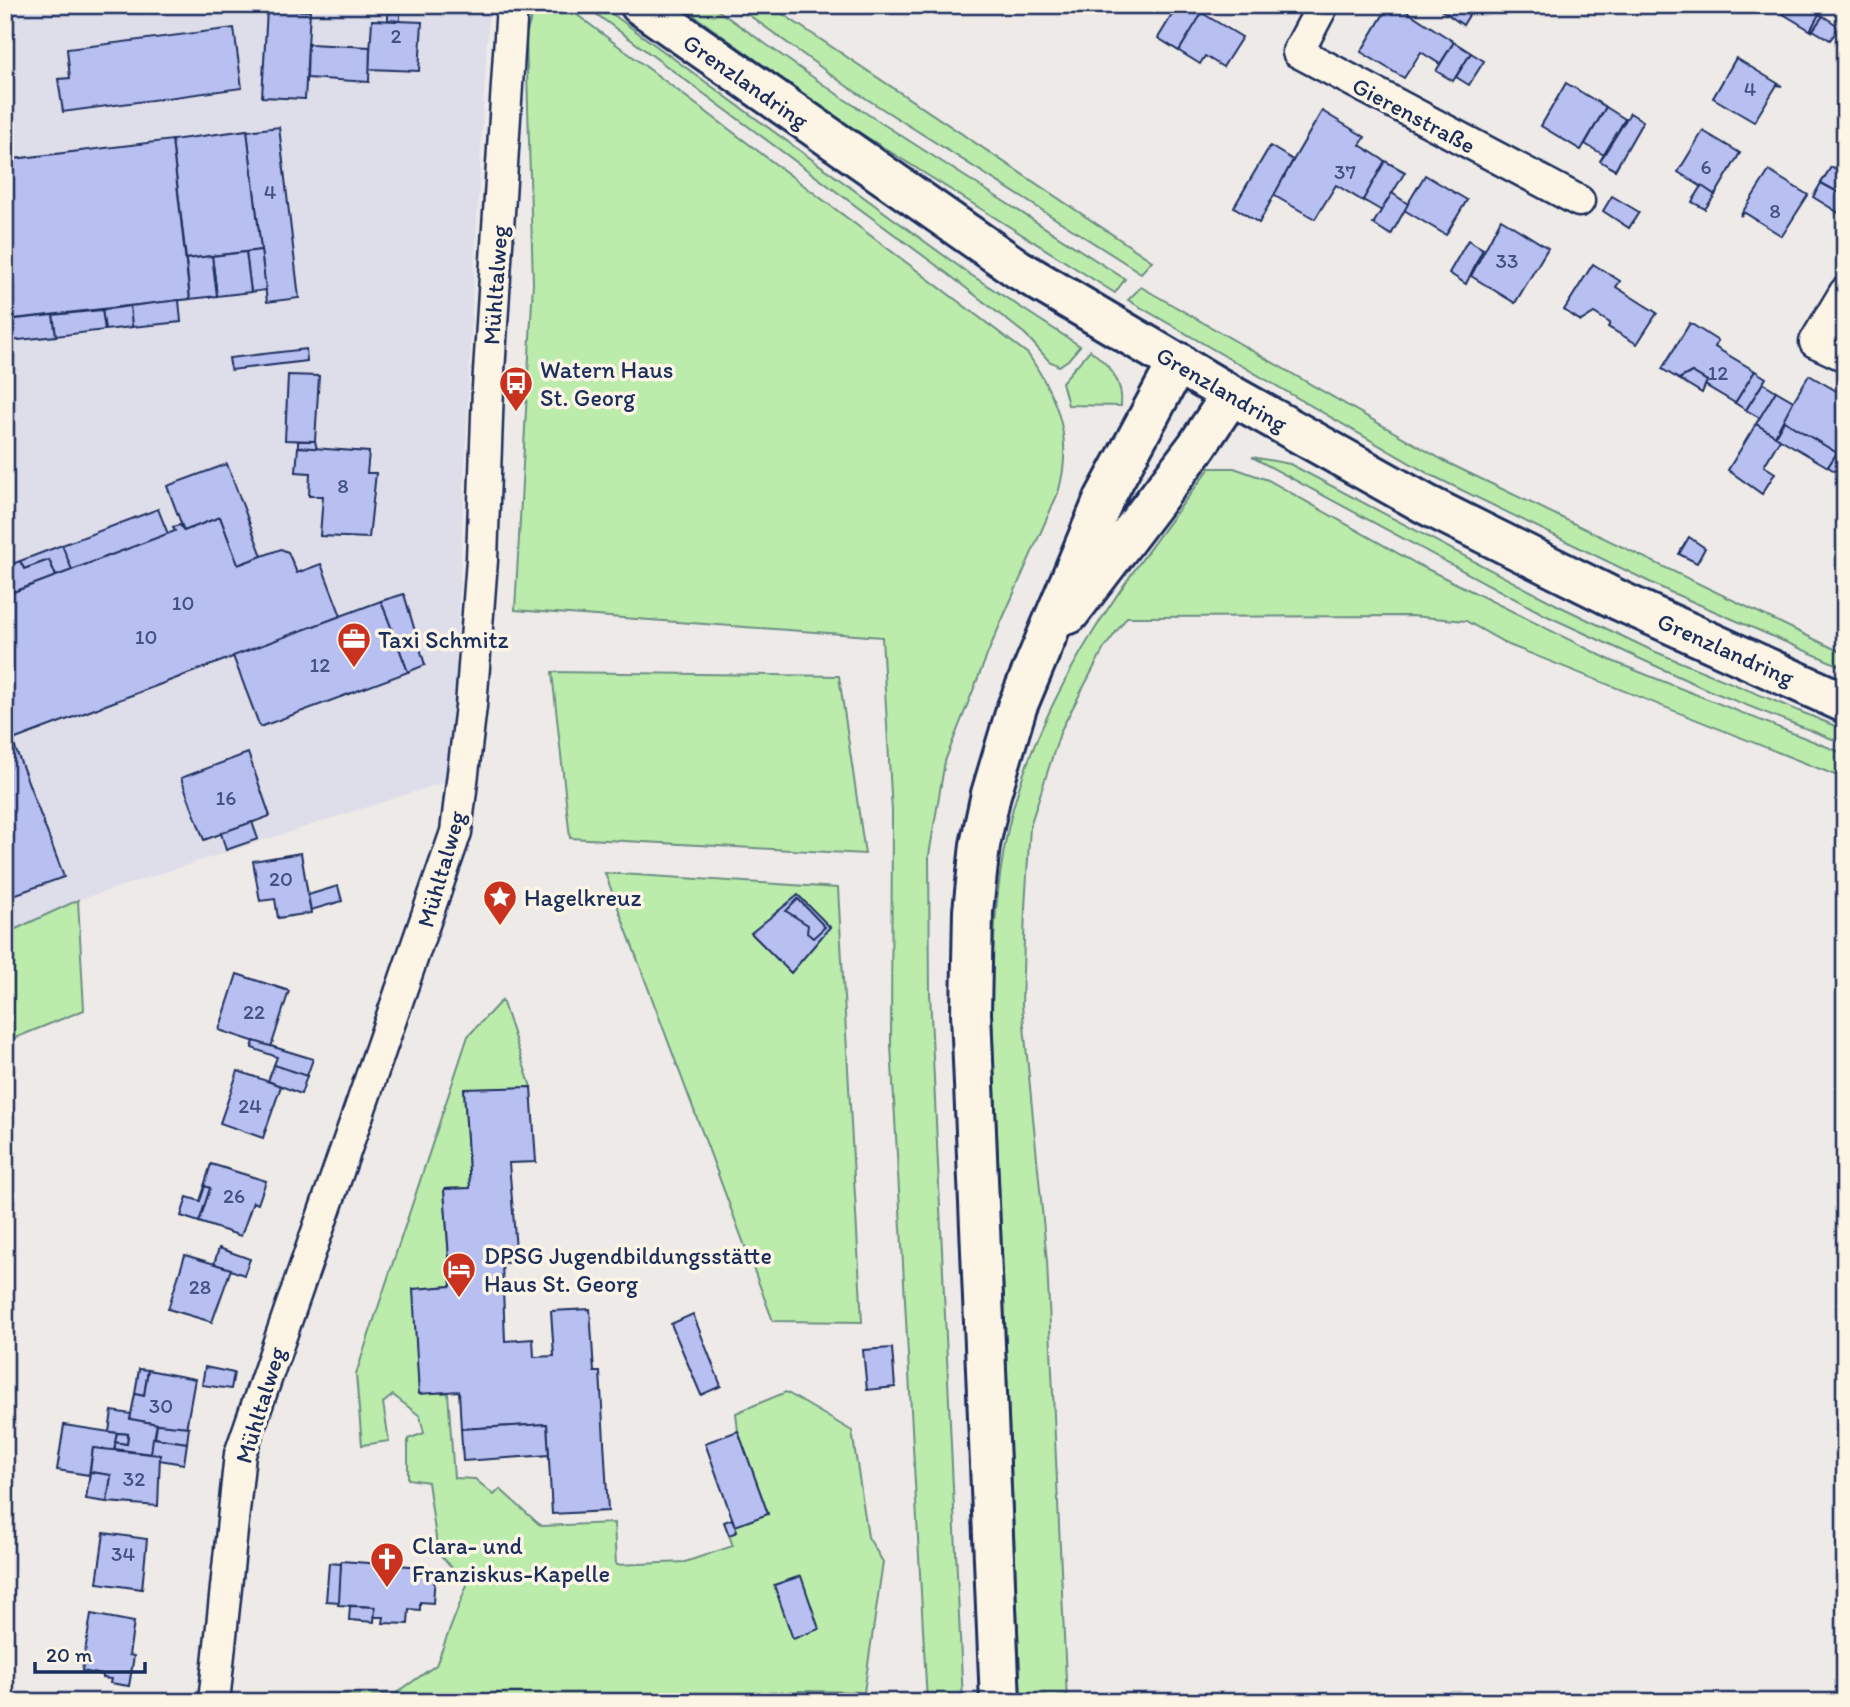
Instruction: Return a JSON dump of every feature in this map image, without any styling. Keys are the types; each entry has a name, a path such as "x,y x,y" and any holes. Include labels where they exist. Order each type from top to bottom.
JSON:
{"main road":[{"name":"Grenzlandring","path":"640,5 1018,269 1231,395 1439,511 1620,601 1845,703"},
{"path":"1000,1702 971,1027 973,911 990,794 1017,707 1087,536 1121,463 1178,362"},
{"path":"1039,655 1197,446 1231,395"}],"street":[{"name":"Mühltalweg","path":"214,1702 240,1454 456,832 471,706 482,560 488,388 512,5"},
{"name":"Gierenstraße","path":"1323,5 1298,52 1578,201"},
{"path":"1845,292 1815,342 1845,356"}],"shaded area":[{"path":"5,5 489,5 451,780 78,900 5,934"}],"green space":[{"path":"535,5 564,5 1028,354 1048,387 1060,420 1064,455 1058,493 992,643 945,761 929,855 930,993 963,1702 927,1702 891,1045 892,812 882,637 515,610 533,283 526,35"},
{"path":"584,5 600,5 968,273 1080,346 1059,366 1049,361 1025,334 948,274"},
{"path":"679,5 710,5 844,99 1125,279 1115,293 846,124"},
{"path":"735,5 769,5 1152,261 1141,273 848,87"},
{"path":"1141,287 1448,463 1845,654 1845,668 1668,591 1429,474 1128,300"},
{"path":"1090,350 1103,361 1117,381 1121,406 1068,405 1062,382"},
{"path":"1252,457 1290,464 1559,606 1651,650 1845,730 1845,744 1708,690 1545,615"},
{"path":"1210,468 1234,468 1268,480 1417,564 1612,661 1845,754 1845,779 1509,645 1466,621 1412,616 1127,617 1103,650 1061,730 1030,826 1022,1005 1047,1261 1067,1702 1021,1702 991,993 1003,854 1013,808 1028,761 1070,672 1122,588"},
{"path":"552,672 839,676 865,854 570,838"},
{"path":"605,873 838,888 862,1322 773,1321"},
{"path":"78,900 84,1010 5,1042 5,934"},
{"path":"502,1000 531,1087 464,1090 470,1188 444,1189 451,1286 414,1290 419,1393 448,1393 454,1478 475,1479 494,1495 500,1489 541,1526 614,1523 616,1565 685,1562 733,1546 729,1535 737,1532 735,1526 768,1514 738,1431 736,1413 786,1392 852,1431 868,1537 883,1562 864,1692 799,1691 791,1702 292,1702 292,1695 395,1694 436,1665 467,1585 438,1552 428,1482 408,1479 408,1439 424,1433 420,1416 393,1395 383,1403 389,1441 362,1445 356,1374 468,1036"}],"building":[{"path":"1178,5 1207,6 1179,51 1158,38"},
{"path":"1389,5 1397,5 1454,42 1440,64 1421,52 1404,78 1361,52"},
{"path":"1434,5 1472,5 1474,7 1463,25"},
{"path":"1825,5 1811,29 1813,32 1770,6"},
{"path":"267,9 310,11 305,99 262,97"},
{"path":"388,12 400,12 400,21 388,20"},
{"path":"1202,13 1242,37 1223,67 1205,56 1200,64 1179,51"},
{"path":"1819,14 1823,16 1813,30 1811,29"},
{"path":"1823,16 1840,27 1830,40 1813,30"},
{"path":"372,20 422,22 419,71 369,69"},
{"path":"234,28 242,88 63,112 58,79 70,78 67,49"},
{"path":"1454,42 1471,53 1453,81 1436,71"},
{"path":"308,44 370,47 369,82 307,78"},
{"path":"1471,53 1484,61 1469,85 1456,77"},
{"path":"1736,58 1782,86 1777,85 1754,122 1713,98"},
{"path":"1566,83 1606,107 1581,150 1541,126"},
{"path":"1606,107 1625,119 1604,155 1585,144"},
{"path":"1322,111 1365,137 1360,145 1385,161 1363,201 1336,185 1315,219 1273,195"},
{"path":"1630,113 1643,121 1615,170 1600,161"},
{"path":"279,127 299,298 267,302 247,131"},
{"path":"247,130 261,250 186,259 172,140"},
{"path":"1703,131 1740,153 1715,195 1678,172"},
{"path":"172,140 190,299 5,320 5,160"},
{"path":"1270,146 1293,160 1259,223 1234,207"},
{"path":"1385,161 1405,172 1382,211 1363,200"},
{"path":"1831,167 1845,176 1845,196 1821,183"},
{"path":"1769,171 1808,195 1782,236 1745,213 1740,216"},
{"path":"1425,175 1467,200 1446,235 1404,210"},
{"path":"1821,183 1845,196 1839,213 1813,197"},
{"path":"1702,186 1715,195 1705,209 1692,202"},
{"path":"1392,193 1408,204 1391,235 1373,224"},
{"path":"1612,196 1639,212 1629,228 1603,211"},
{"path":"1501,219 1548,248 1515,303 1471,276"},
{"path":"1468,240 1483,249 1466,284 1449,273"},
{"path":"261,250 266,290 251,292 246,252"},
{"path":"246,252 251,292 217,296 212,256"},
{"path":"212,256 217,296 190,299 186,259"},
{"path":"1593,264 1620,281 1616,287 1657,313 1637,344 1608,327 1610,323 1594,313 1581,321 1564,310"},
{"path":"179,300 181,322 132,327 130,306"},
{"path":"130,306 132,327 105,330 102,310"},
{"path":"102,310 105,330 56,336 53,315"},
{"path":"53,315 56,336 10,341 7,320"},
{"path":"5,320 10,341 5,342"},
{"path":"1690,323 1718,341 1715,347 1755,371 1735,403 1705,385 1707,381 1692,372 1679,379 1662,369"},
{"path":"306,349 307,361 231,370 229,358"},
{"path":"1755,371 1766,378 1746,410 1735,403"},
{"path":"1692,372 1707,381 1702,393 1679,379"},
{"path":"288,375 319,376 315,441 285,440"},
{"path":"1809,375 1845,396 1845,440 1837,453 1782,420"},
{"path":"1763,383 1776,391 1760,418 1746,410"},
{"path":"1776,391 1793,401 1775,436 1756,424"},
{"path":"1784,421 1837,453 1828,467 1775,436"},
{"path":"1756,424 1780,439 1764,466 1775,473 1762,494 1728,470"},
{"path":"1845,440 1845,477 1828,467"},
{"path":"298,441 315,441 317,449 298,447"},
{"path":"298,447 369,452 367,473 376,473 369,538 320,536 323,496 309,496 310,473 296,472"},
{"path":"227,464 262,556 238,565 220,517 184,531 167,486"},
{"path":"158,509 168,534 72,570 62,545"},
{"path":"220,517 238,565 281,549 288,552 297,573 321,564 341,616 5,743 5,595 175,531 173,527 180,525 184,531"},
{"path":"1689,537 1705,548 1697,563 1679,554"},
{"path":"62,545 72,570 56,576 49,560 24,569 20,561"},
{"path":"49,560 56,576 5,595 5,567 20,561 24,569"},
{"path":"404,594 425,665 408,672 381,601"},
{"path":"381,601 408,672 260,727 233,656"},
{"path":"13,742 64,877 5,898 5,745"},
{"path":"248,753 270,816 204,840 181,778"},
{"path":"252,822 258,839 226,850 221,833"},
{"path":"301,853 311,913 278,918 275,899 260,901 253,861"},
{"path":"338,886 342,901 311,910 308,895"},
{"path":"798,895 830,927 791,973 751,933"},
{"path":"798,899 825,927 813,938 807,933 808,925 786,911"},
{"path":"237,974 289,991 271,1047 219,1030"},
{"path":"254,1041 313,1059 307,1076 274,1065 277,1057 252,1048"},
{"path":"274,1065 307,1076 301,1094 268,1081"},
{"path":"238,1071 281,1086 263,1138 220,1123"},
{"name":"DPSG Jugendbildungsstätte Haus St. Georg","path":"531,1087 536,1162 509,1163 517,1262 502,1263 505,1341 533,1339 534,1357 554,1356 551,1311 590,1309 594,1372 600,1372 608,1511 552,1514 547,1424 461,1429 459,1391 419,1394 413,1289 451,1286 444,1189 470,1188 464,1089"},
{"path":"211,1164 266,1181 258,1204 253,1202 241,1236 199,1222 210,1188 204,1186"},
{"path":"205,1186 210,1188 199,1222 181,1216 187,1197 200,1201"},
{"path":"219,1248 250,1259 244,1275 214,1264"},
{"path":"185,1255 231,1269 212,1322 168,1309"},
{"path":"693,1314 721,1386 701,1395 671,1324"},
{"path":"892,1348 895,1387 867,1390 863,1350"},
{"path":"205,1367 234,1373 231,1389 202,1385"},
{"path":"139,1369 148,1370 144,1396 135,1394"},
{"path":"148,1370 195,1379 186,1429 130,1419 135,1394 144,1396"},
{"path":"112,1411 131,1414 130,1419 157,1424 151,1454 115,1449 115,1442 127,1444 128,1434 109,1432"},
{"path":"157,1424 189,1427 187,1443 155,1438"},
{"path":"547,1424 549,1455 463,1461 461,1429"},
{"path":"64,1425 117,1433 114,1451 93,1448 89,1475 57,1470"},
{"path":"738,1431 768,1514 735,1526 705,1443"},
{"path":"117,1433 128,1434 127,1444 115,1442"},
{"path":"153,1438 187,1443 184,1464 159,1460 160,1455 151,1454"},
{"path":"93,1448 160,1455 158,1506 107,1502 111,1475 90,1472"},
{"path":"90,1472 111,1475 107,1502 86,1499"},
{"path":"732,1519 737,1532 729,1535 724,1522"},
{"path":"104,1533 147,1539 142,1589 97,1583"},
{"name":"Clara- und Franziskus-Kapelle","path":"341,1561 423,1567 422,1575 435,1575 433,1603 420,1602 420,1610 409,1609 408,1624 383,1623 384,1617 374,1617 375,1607 338,1605"},
{"path":"329,1563 341,1564 339,1602 326,1601"},
{"path":"801,1576 819,1629 793,1639 774,1585"},
{"path":"350,1606 375,1607 374,1622 349,1620"},
{"path":"91,1614 134,1622 129,1655 134,1656 129,1686 110,1683 111,1679 103,1678 103,1675 82,1671"}],"place":[{"name":"Watern Haus St. Georg","path":"516,413"},
{"name":"Taxi Schmitz","path":"354,669"},
{"name":"Hagelkreuz","path":"500,927"},
{"name":"DPSG Jugendbildungsstätte Haus St. Georg","path":"459,1299"},
{"name":"Clara- und Franziskus-Kapelle","path":"387,1589"}]}
